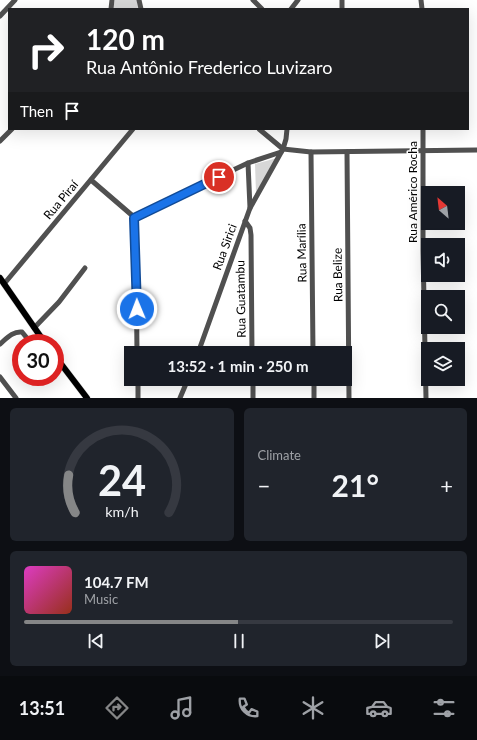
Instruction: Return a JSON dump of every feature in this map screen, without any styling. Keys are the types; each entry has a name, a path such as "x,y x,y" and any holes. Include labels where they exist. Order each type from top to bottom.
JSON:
{"main road":[{"path":"0,278 38,334"},
{"path":"64,368 87,398"}],"street":[{"path":"0,16 15,0"},
{"path":"253,0 261,8"},
{"path":"292,8 298,0"},
{"path":"0,142 11,130"},
{"name":"Rua Piraí","path":"4,284 132,130"},
{"path":"260,130 282,151"},
{"name":"Rua Sirici","path":"200,346 250,208 277,162 282,151 287,130"},
{"name":"Rua Américo Rocha","path":"423,130 423,251 426,398"},
{"path":"134,218 248,163 282,151 347,152 477,150"},
{"name":"Rua Marília","path":"311,152 313,346"},
{"name":"Rua Belize","path":"347,152 347,346"},
{"path":"248,163 250,208"},
{"path":"92,180 134,218 136,250 137,346"},
{"name":"Rua Guatambu","path":"245,221 250,228 251,235 252,346"},
{"path":"34,328 59,302 85,268"},
{"path":"14,334 19,331 24,334"},
{"path":"0,344 12,335"},
{"path":"0,377 16,398"},
{"path":"138,386 138,398"},
{"path":"180,398 185,386"},
{"path":"253,386 253,398"},
{"path":"314,386 314,398"},
{"name":"Rua Belize","path":"348,386 349,398"}],"shaded area":[{"path":"115,0 137,0 138,8 113,8"},
{"path":"277,158 256,193 255,164"}],"route":[{"path":"137,309 134,218 219,177"}]}
